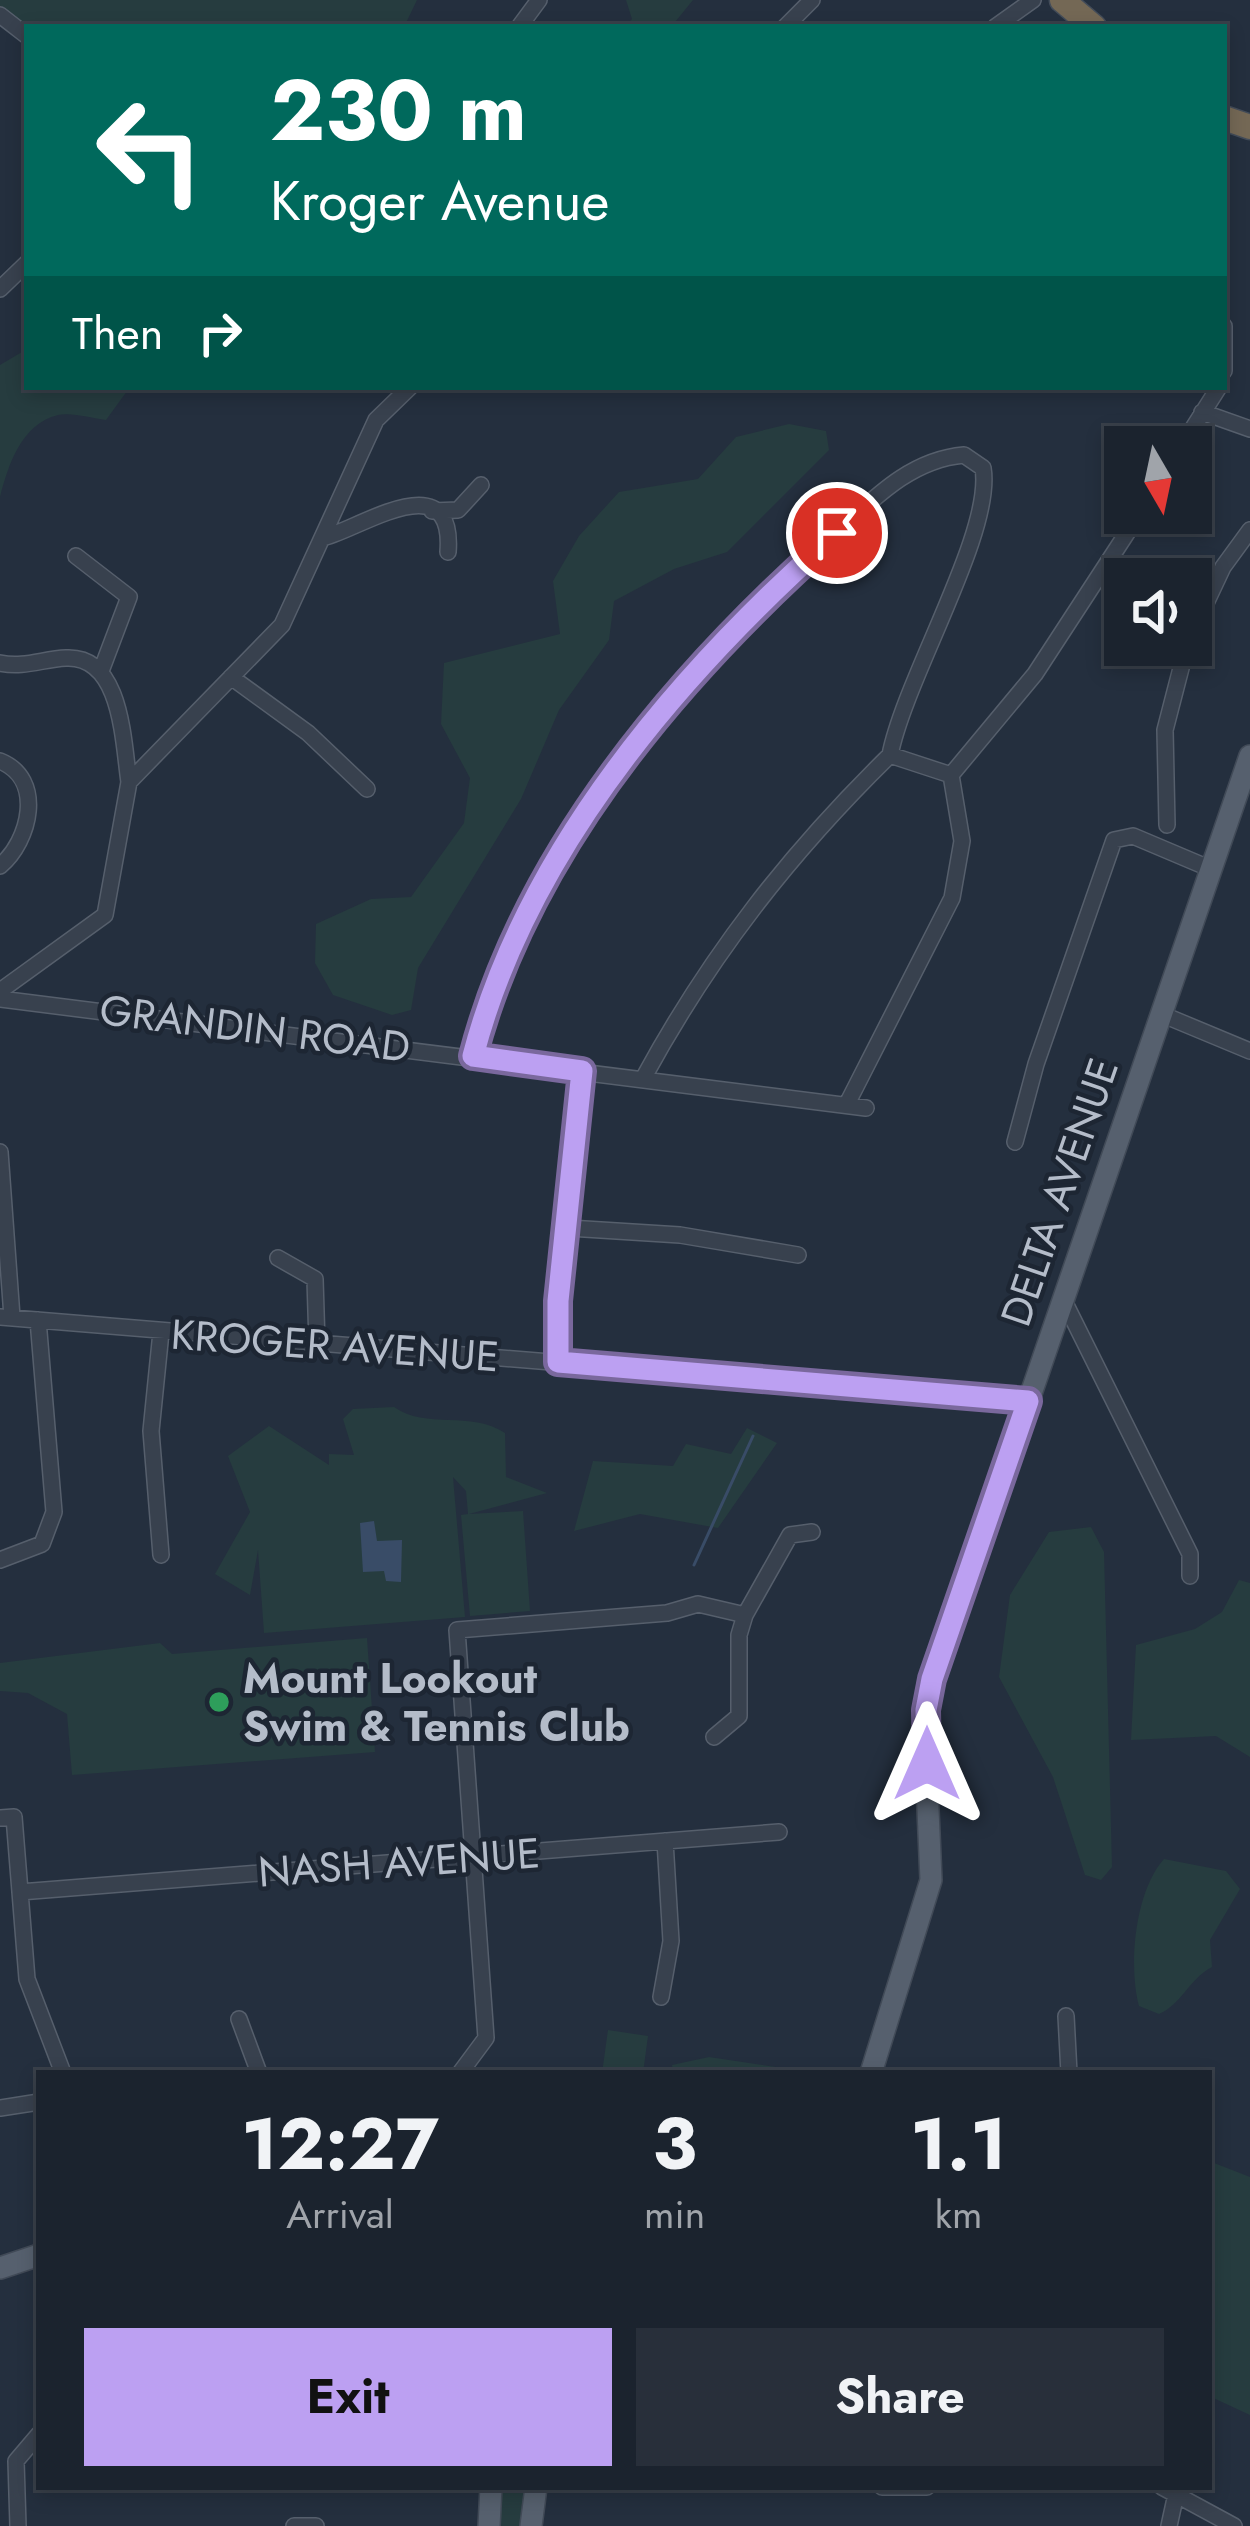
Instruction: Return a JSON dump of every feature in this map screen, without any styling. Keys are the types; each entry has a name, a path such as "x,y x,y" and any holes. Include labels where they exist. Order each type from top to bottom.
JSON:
{"highway":[{"path":"1043,0 1070,24"},
{"path":"1062,0 1090,24"}],"main road":[{"name":"DELTA AVENUE","path":"872,2070 932,1880 925,1739 932,1679 1250,756"},
{"path":"0,2268 36,2256"},
{"path":"489,2526 491,2490"},
{"path":"531,2526 532,2491"}],"street":[{"path":"788,24 812,0"},
{"path":"998,24 1033,0"},
{"path":"0,15 24,34"},
{"path":"0,289 24,266"},
{"path":"129,782 282,625 376,420 407,390"},
{"path":"1194,426 1217,390"},
{"path":"1202,412 1250,429"},
{"path":"473,1056 506,959 548,876 628,756 706,660 893,482 950,456 972,457 983,468 980,512 899,711 890,755 812,832 740,919 644,1077"},
{"path":"322,538 354,530 396,505 458,510 481,485"},
{"path":"432,511 444,525 448,552"},
{"path":"1212,590 1250,530"},
{"path":"848,1102 952,898 962,841 951,775 1035,674 1125,534"},
{"path":"76,556 128,597 101,671"},
{"path":"0,663 18,667 68,658 88,660 101,671 120,721 129,782 105,915 0,995"},
{"path":"1167,825 1165,730 1182,666"},
{"path":"231,677 308,733 367,789"},
{"path":"890,755 951,775"},
{"path":"0,761 23,784 28,810 20,844 0,866"},
{"path":"1015,1142 1036,1064 1111,846 1120,836 1211,868"},
{"name":"GRANDIN ROAD","path":"0,995 848,1102 866,1108"},
{"path":"1161,1014 1250,1051"},
{"path":"558,1362 558,1301 582,1071"},
{"path":"0,1152 6,1317"},
{"path":"569,1228 680,1235 798,1255"},
{"path":"278,1258 304,1268 315,1279 317,1344"},
{"path":"1063,1299 1190,1554 1190,1576"},
{"name":"KROGER AVENUE","path":"6,1317 1028,1401"},
{"path":"0,1560 42,1544 54,1513 38,1320"},
{"path":"161,1332 151,1431 161,1555"},
{"path":"714,1737 739,1716 739,1635 745,1615 790,1535 812,1532"},
{"path":"462,2070 486,2038 457,1630 698,1604 745,1615"},
{"path":"7,1817 20,1892 27,1979 62,2070"},
{"name":"NASH AVENUE","path":"20,1892 779,1832"},
{"path":"661,1997 671,1941 665,1841"},
{"path":"1066,2016 1069,2070"},
{"path":"239,2019 259,2070"},
{"path":"0,2108 36,2102"},
{"path":"18,2526 16,2461 36,2438"},
{"path":"1169,2526 1169,2491 1234,2526"},
{"path":"294,2526 316,2526"}],"green space":[{"path":"0,0 417,0 405,24 24,26 0,15"},
{"path":"626,0 693,0 673,24 628,24 632,19"},
{"path":"24,351 24,390 128,390 106,420 63,414 34,427 12,460 0,497 0,365"},
{"path":"789,424 826,431 829,450 727,552 674,569 614,601 609,640 559,710 521,799 418,968 411,1010 392,1015 333,995 315,963 316,924 371,899 411,897 464,823 470,778 441,724 444,663 560,634 553,581 579,536 619,492 698,479 736,437"},
{"path":"394,1407 420,1418 478,1422 505,1433 506,1477 547,1493 469,1514 523,1511 530,1611 470,1616 461,1515 468,1514 466,1491 453,1477 465,1617 264,1633 258,1550 250,1595 215,1574 250,1512 228,1456 269,1426 329,1465 329,1454 354,1455 343,1419 353,1409"},
{"path":"747,1428 777,1443 718,1528 640,1514 574,1531 593,1461 673,1466 686,1444 731,1454"},
{"path":"1091,1527 1104,1552 1112,1867 1101,1880 1085,1875 1053,1777 999,1677 1010,1595 1049,1532"},
{"path":"1239,1580 1250,1583 1250,1757 1216,1736 1131,1740 1136,1645 1195,1629 1222,1612"},
{"name":"Mount Lookout Swim & Tennis Club","path":"367,1638 375,1752 72,1775 67,1714 28,1693 0,1691 0,1663 160,1643 172,1654"},
{"path":"1164,1859 1226,1871 1240,1889 1210,1940 1212,1967 1159,2014 1139,2006 1134,1950 1146,1890"},
{"path":"608,2030 648,2036 643,2070 602,2070"},
{"path":"709,2057 783,2068 673,2070 672,2065"},
{"path":"1212,2162 1250,2177 1250,2415 1212,2397"},
{"path":"491,2490 536,2490 530,2526 489,2526"}],"water":[{"path":"374,1521 377,1541 402,1540 401,1582 386,1581 384,1571 363,1572 360,1523"}],"waterway":[{"path":"694,1565 753,1436"}],"place":[{"name":"Mount Lookout Swim & Tennis Club","path":"219,1702"}],"route":[{"path":"837,533 706,660 611,779 526,917 506,959 473,1056 582,1071 558,1301 558,1362 1028,1401 932,1679 926,1710 927,1764"}]}
